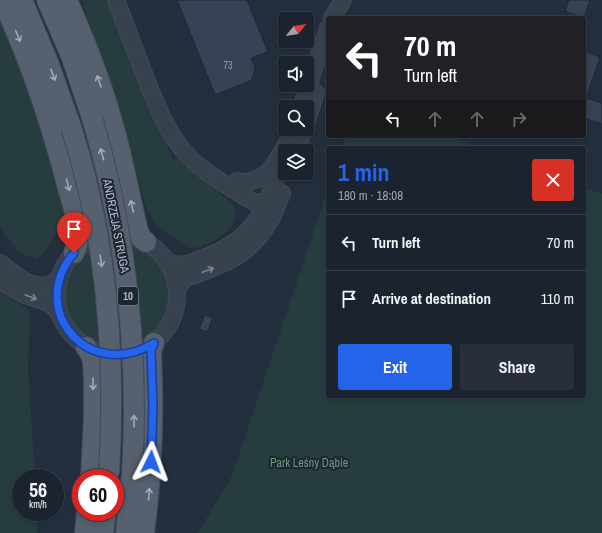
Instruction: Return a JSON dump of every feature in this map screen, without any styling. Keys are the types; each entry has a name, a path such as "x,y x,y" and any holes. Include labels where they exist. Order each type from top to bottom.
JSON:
{"main road":[{"path":"2,0 33,71 58,147 71,198 78,236 78,242 74,253"},
{"name":"ANDRZEJA STRUGA","path":"22,0 48,62 71,127 80,157 94,219 106,305 112,383 112,435 105,469"},
{"name":"ANDRZEJA STRUGA","path":"47,0 72,58 93,121 107,174 119,231 128,290 134,382 134,439 126,533"},
{"path":"67,0 86,45 106,102 124,165 138,231 146,242"},
{"path":"144,533 152,450 153,406 151,351 154,343"},
{"path":"86,347 93,361 94,416 102,469"},
{"path":"85,533 86,521"},
{"path":"103,533 105,521"}],"street":[{"path":"116,0 153,96 163,119 173,136 189,156 210,174 237,187 260,194 272,201"},
{"path":"333,16 343,0"},
{"path":"344,16 348,0"},
{"path":"303,100 326,34"},
{"path":"314,100 326,66"},
{"path":"237,187 264,176 292,136"},
{"path":"177,290 186,278 221,265 240,254 261,235 272,220 272,201 278,178"},
{"path":"167,261 175,265 188,264 221,252 241,238 255,223 272,201 285,180"},
{"path":"237,187 248,211 247,226 241,238"},
{"path":"0,280 18,291 49,303 60,315 71,335 86,347 103,354 122,355 137,352 154,343 167,330 177,305 177,290 173,272 167,261 157,250 146,242 127,236 108,236 90,241 74,253 66,264 59,278 57,296 60,315"},
{"path":"0,263 13,274 33,285 43,286 50,284 59,278"}],"green space":[{"path":"81,0 108,0 173,160 182,155 218,189 219,192 234,207 235,217 233,224 212,241 204,245 190,248 157,225 147,210 109,79"},
{"path":"0,11 35,96 66,216 45,252 36,259 21,253 4,234 0,225"},
{"path":"345,138 454,138 475,146 343,146"},
{"name":"Park Leśny Dąbie","path":"586,189 602,194 602,533 198,533 232,476 326,195 326,398 586,398"},
{"path":"117,242 137,246 155,257 166,275 170,295 166,315 155,333 137,344 117,348 97,344 79,333 68,315 64,295 68,275 79,257 97,246"},
{"path":"0,290 5,295 30,310 28,368 34,469 12,469 12,521 37,521 37,533 0,533"}],"building":[{"path":"177,0 247,0 268,52 251,58 255,67 252,80 215,95"},
{"path":"569,0 590,0 585,16 579,16 565,11"},
{"path":"587,52 600,57 586,98"},
{"path":"586,98 602,103 602,124 586,119"},
{"path":"205,315 213,318 207,332 199,329"}],"route":[{"path":"74,253 62,270 57,289 57,304 60,315 71,335 89,349 111,355 130,354 144,349 154,343 151,351 153,406 151,462"}]}
